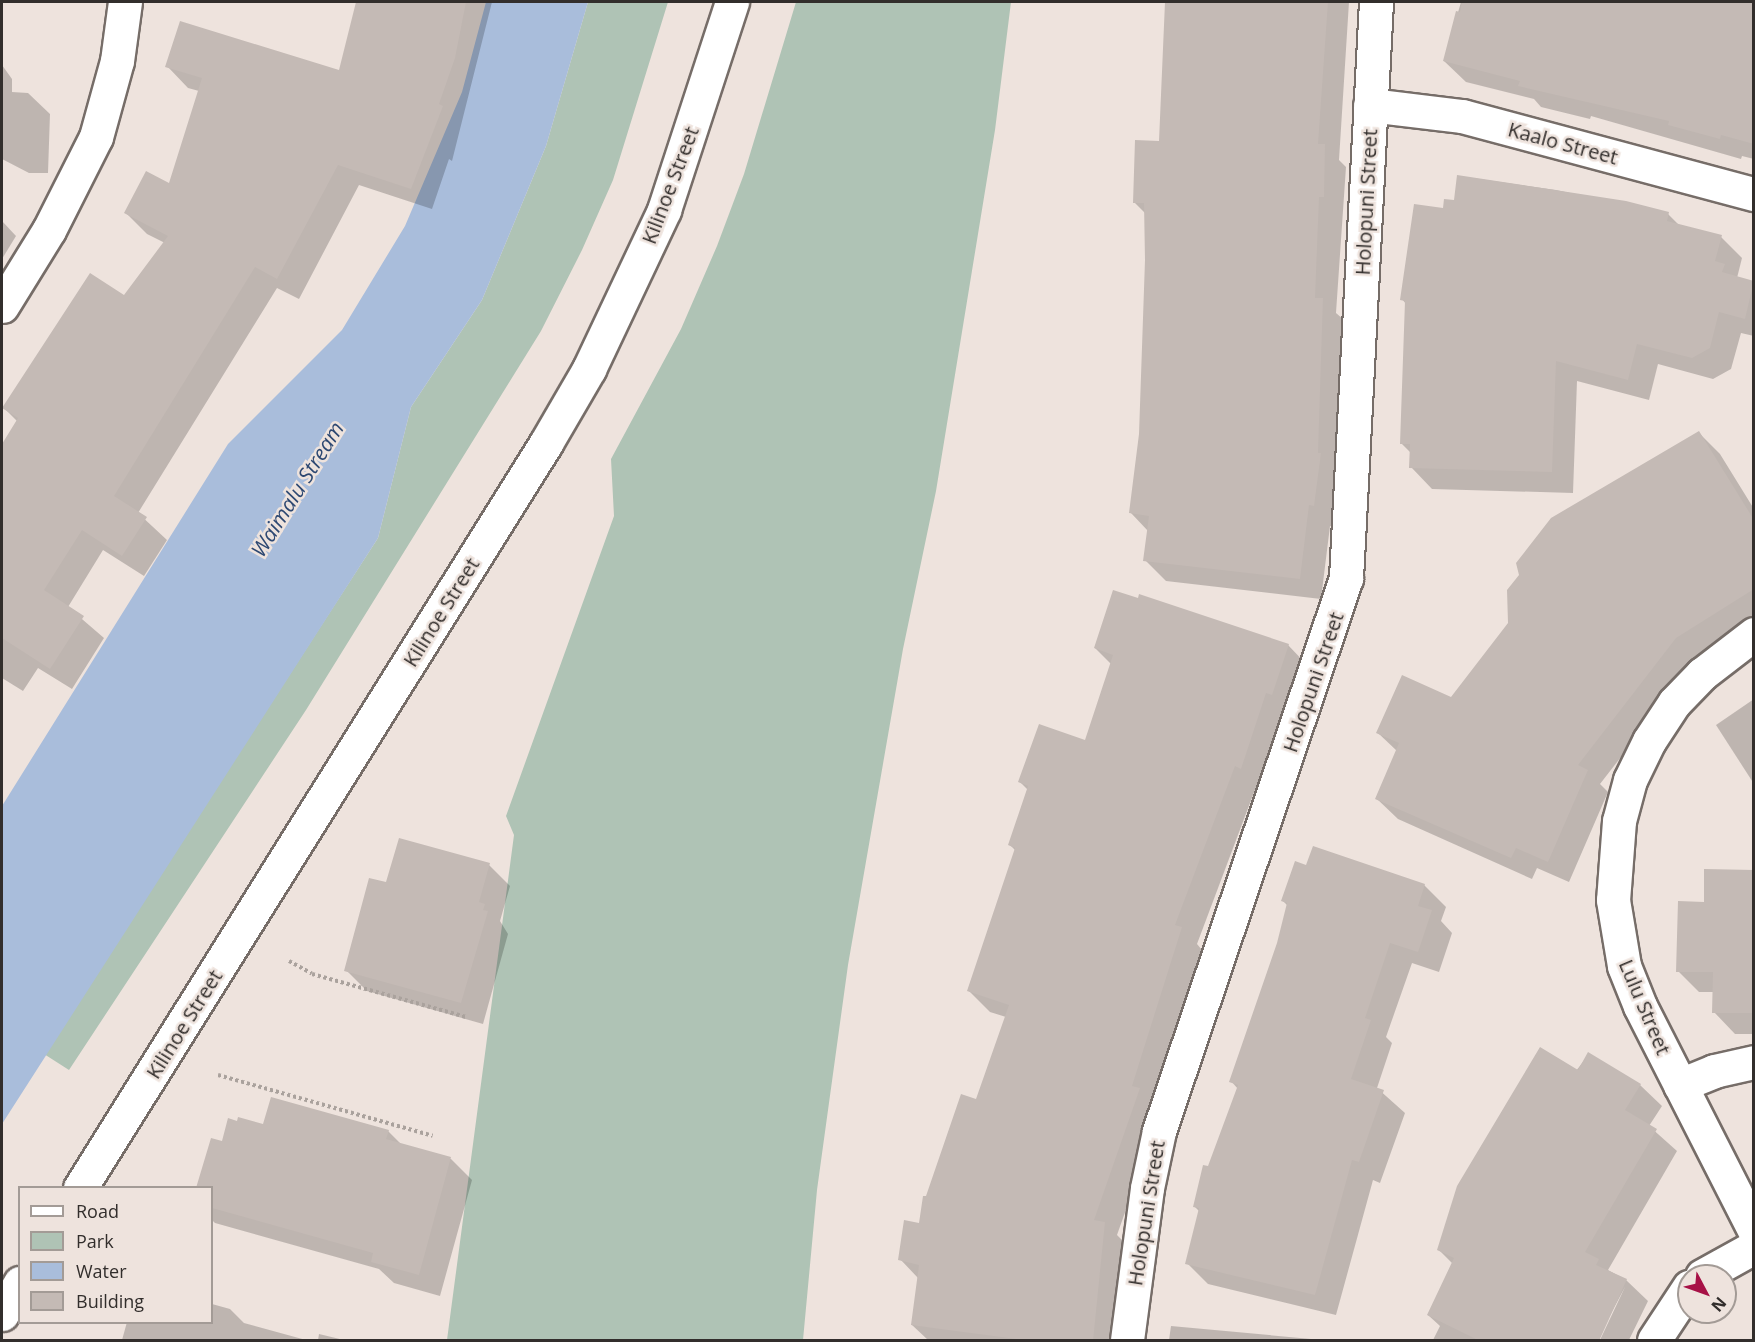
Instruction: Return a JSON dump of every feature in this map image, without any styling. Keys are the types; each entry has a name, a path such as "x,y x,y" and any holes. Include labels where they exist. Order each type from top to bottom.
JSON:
{"street":[{"path":"2,306 49,230 96,137 117,61 125,2"},
{"name":"Kilinoe Street","path":"81,1186 546,443 589,369 664,210 732,2"},
{"name":"Holopuni Street","path":"1127,1341 1147,1188 1160,1131 1346,579 1376,2"},
{"name":"Kaalo Street","path":"1370,105 1462,116 1754,194"},
{"name":"Lulu Street","path":"1754,634 1724,655 1674,703 1635,770 1619,822 1613,900 1624,966 1680,1084 1754,1230"},
{"path":"1680,1084 1714,1071 1754,1062"},
{"path":"1724,1264 1754,1247"},
{"path":"2,1314 18,1286"},
{"path":"1654,1341 1677,1306"}],"path":[{"path":"289,961 312,974 466,1017"},
{"path":"218,1075 433,1136"}],"green space":[{"path":"588,2 668,2 613,180 582,250 541,331 306,710 69,1070 44,1054 378,538 411,407 482,300 546,146"},
{"path":"796,2 1011,2 995,130 936,491 903,649 848,965 817,1190 803,1340 447,1340 514,835 506,816 614,516 611,459 681,329 717,246 744,174"}],"water":[{"name":"Waimalu Stream","path":"486,2 588,2 546,146 482,300 411,407 378,538 2,1124 2,806 228,444 342,330 405,226 462,92"}],"building":[{"path":"356,2 466,2 455,58 439,104 443,106 411,189 338,165 277,279 255,267 114,496 147,517 122,556 82,530 44,590 84,616 50,669 2,638 2,444 18,418 2,408 90,273 124,295 168,236 124,213 146,171 169,183 202,78 165,67 180,21 339,70"},
{"path":"1165,2 1328,2 1318,144 1325,144 1324,197 1319,197 1315,298 1323,298 1318,453 1321,453 1314,506 1309,505 1300,579 1143,561 1149,516 1129,513 1139,434 1145,260 1144,203 1133,203 1135,140 1159,141"},
{"path":"1462,2 1754,2 1754,144 1721,135 1720,139 1668,125 1669,121 1518,86 1520,81 1443,61 1456,11 1460,12"},
{"path":"1457,175 1626,201 1669,212 1667,221 1722,235 1715,261 1725,264 1722,272 1754,281 1745,319 1719,312 1710,348 1692,358 1637,344 1628,380 1556,361 1552,472 1409,468 1410,444 1400,444 1405,301 1400,300 1414,204 1443,208 1444,199 1454,200"},
{"path":"1699,431 1754,520 1754,589 1676,638 1578,765 1588,770 1548,862 1516,848 1511,858 1375,799 1399,743 1376,733 1402,675 1451,697 1508,623 1507,590 1519,575 1516,563 1551,518"},
{"path":"1113,590 1138,598 1139,594 1289,644 1272,695 1266,693 1241,769 1235,766 1175,925 1182,927 1132,1086 1140,1088 1094,1220 1105,1222 1093,1341 1032,1341 911,1325 919,1265 898,1260 904,1220 919,1223 923,1196 926,1196 961,1094 976,1099 1009,1005 967,991 1015,848 1008,845 1028,786 1018,782 1039,724 1085,740 1113,655 1094,648"},
{"path":"399,838 490,863 479,902 485,904 483,910 488,911 461,1003 344,971 369,878 386,882"},
{"path":"1313,846 1425,884 1418,906 1432,910 1418,952 1390,943 1365,1018 1371,1020 1351,1079 1384,1090 1359,1162 1352,1160 1315,1295 1185,1264 1199,1208 1193,1207 1203,1165 1208,1166 1238,1085 1229,1082 1277,943 1287,903 1281,901 1295,861 1306,865"},
{"path":"1704,869 1754,870 1752,1013 1712,1013 1713,972 1676,972 1678,901 1704,902"},
{"path":"1540,1047 1578,1070 1588,1052 1641,1084 1625,1110 1657,1129 1585,1252 1599,1259 1596,1265 1627,1279 1599,1341 1480,1341 1427,1315 1454,1258 1437,1250 1457,1186"},
{"path":"271,1097 389,1130 386,1139 451,1157 419,1275 371,1262 373,1253 213,1208 213,1186 197,1186 211,1138 222,1141 228,1118 237,1121 238,1117 263,1124"}]}
